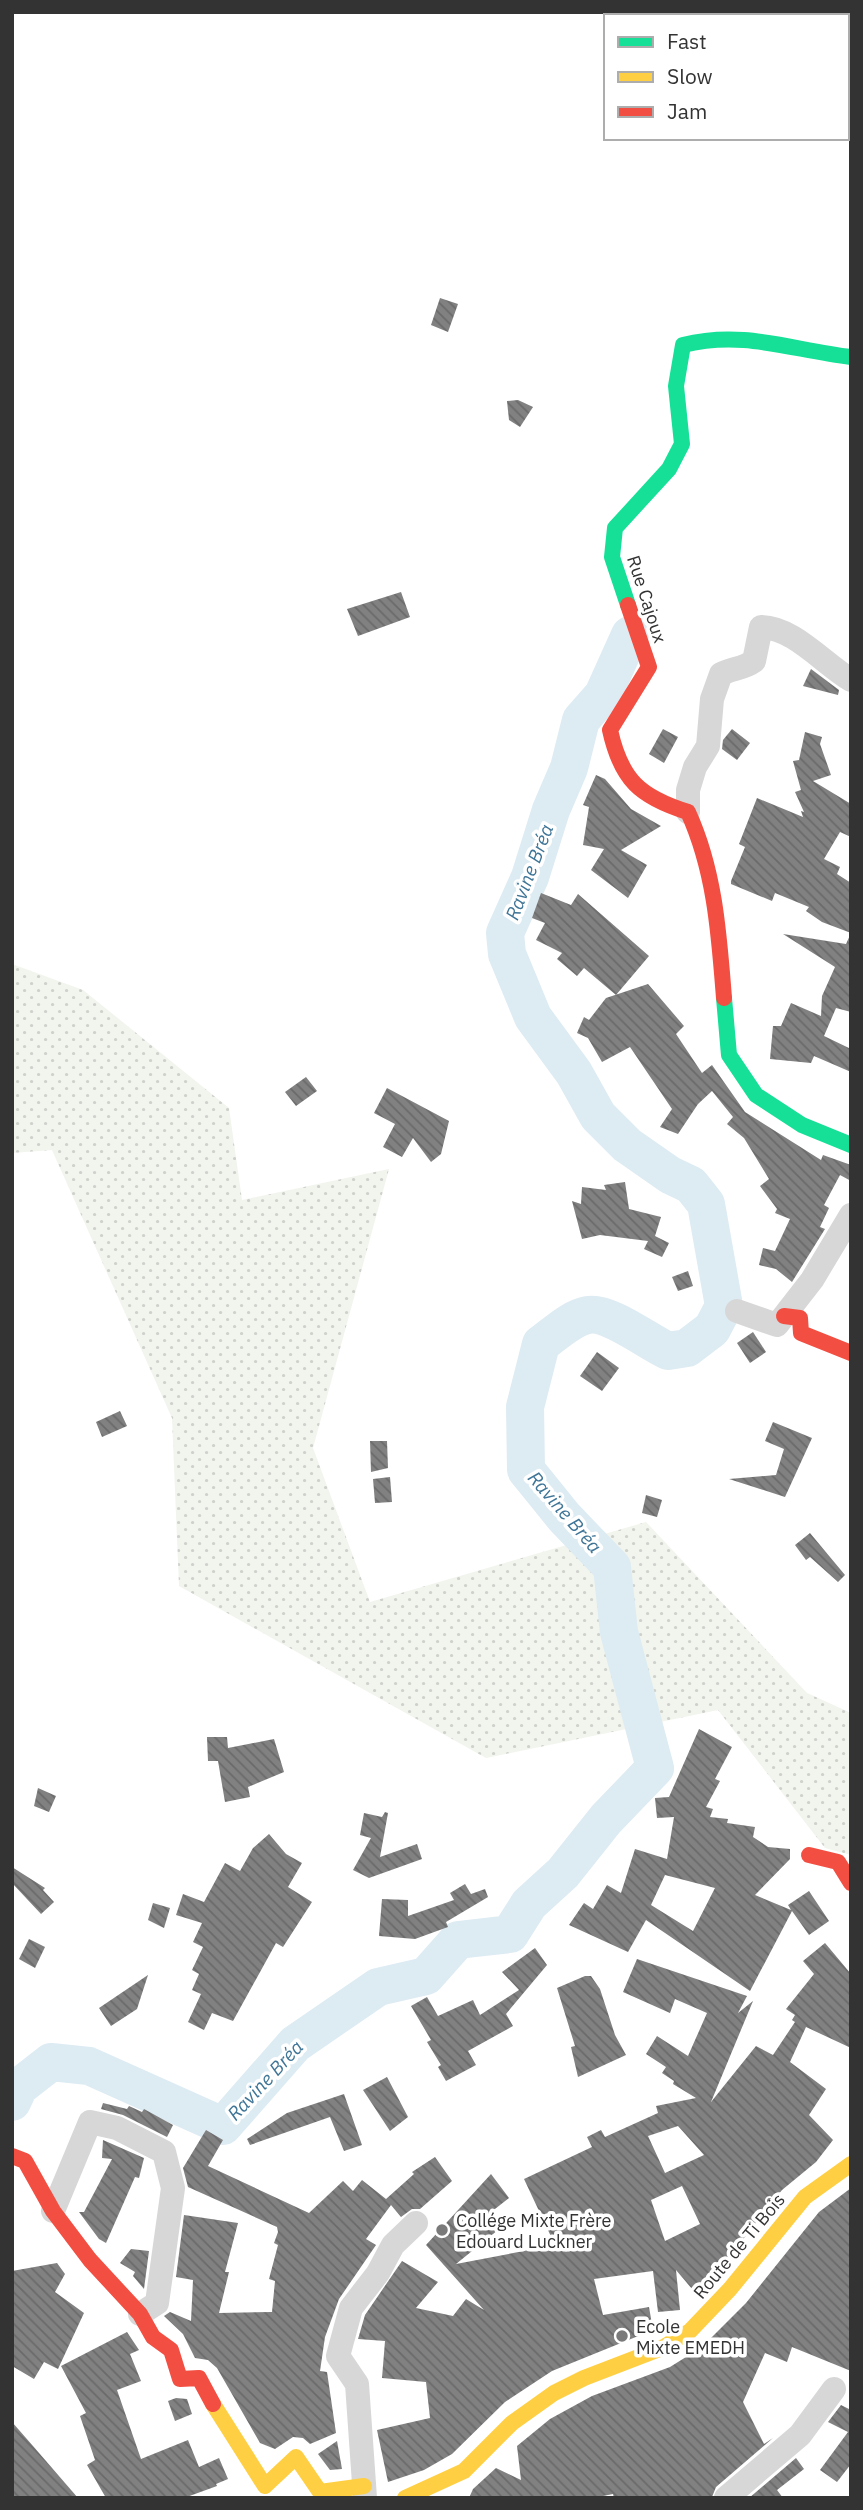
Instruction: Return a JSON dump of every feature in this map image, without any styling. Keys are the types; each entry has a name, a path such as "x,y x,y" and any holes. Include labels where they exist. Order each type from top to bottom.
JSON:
{"street":[{"name":"Rue Cajoux","path":"688,812 660,804 628,780 614,754 610,730 649,667 612,557 615,528 669,469 682,444 676,386 683,345 711,336 763,339 851,357"},
{"path":"851,680 794,640 771,627 761,627 754,661 744,669 732,669 721,674 715,687 708,746 695,767 688,790 688,812 704,845 717,918 729,1055 756,1096 802,1125 851,1145"},
{"path":"737,1311 777,1325 812,1280 851,1215"},
{"path":"784,1317 793,1315 800,1318 801,1333 851,1353"},
{"path":"809,1855 838,1862 851,1883"},
{"path":"53,2211 90,2122 117,2128 164,2152 173,2188 157,2303 141,2314"},
{"path":"12,2156 25,2161 53,2211 90,2260 141,2314 153,2337 171,2350 180,2379 199,2378 241,2453 265,2486 296,2457 320,2492 365,2492 357,2384 338,2356 351,2308 378,2273 393,2245 416,2223"},
{"name":"Route de Ti Bois","path":"405,2498 441,2485 469,2467 512,2422 569,2385 615,2364 659,2350 690,2331 732,2288 808,2193 832,2173 851,2164"},
{"path":"726,2498 800,2435 834,2389"}],"shaded area":[{"path":"12,964 83,990 229,1108 242,1200 389,1169 313,1448 370,1602 646,1522 807,1693 851,1713 851,1855 825,1848 718,1710 486,1758 179,1586 172,1418 52,1150 12,1153"}],"building":[{"path":"440,298 458,304 448,332 431,325"},
{"path":"518,400 533,407 520,427 509,420 507,401"},
{"path":"401,592 410,617 358,636 347,609"},
{"path":"811,669 839,690 838,695 803,686"},
{"path":"663,729 678,737 664,763 649,754"},
{"path":"732,729 750,743 737,760 722,749 723,740"},
{"path":"805,732 822,737 820,744 831,775 813,781 851,804 851,837 840,832 824,859 840,867 837,874 851,883 851,933 822,922 806,911 809,907 775,893 772,901 731,884 745,847 739,844 757,798 803,817 801,811 804,812 795,792 801,790 793,761 799,760"},
{"path":"596,775 605,779 631,809 661,826 621,850 647,865 628,898 591,870 604,849 583,845 589,807 583,805"},
{"path":"541,893 571,905 578,894 649,956 616,995 584,968 577,976 557,959 562,953 536,940 545,923 532,918"},
{"path":"851,933 851,1012 836,1008 824,1036 851,1049 851,1072 814,1056 811,1063 770,1059 773,1026 781,1026 791,1003 821,1016 822,996 835,967 783,934 846,944"},
{"path":"648,984 684,1026 676,1034 702,1073 712,1065 745,1112 821,1160 823,1155 851,1165 851,1181 840,1175 824,1205 829,1208 820,1227 825,1229 792,1282 776,1269 759,1265 763,1248 775,1251 790,1219 775,1213 777,1209 760,1186 769,1179 744,1138 727,1124 733,1117 712,1091 698,1104 678,1134 660,1127 672,1109 630,1047 602,1062 588,1038 577,1033 584,1017 589,1020 606,998"},
{"path":"306,1077 317,1091 296,1106 285,1092"},
{"path":"387,1088 449,1121 441,1154 431,1162 413,1138 402,1157 383,1147 395,1124 374,1113"},
{"path":"625,1182 629,1209 661,1217 655,1236 669,1243 662,1257 644,1249 648,1241 600,1235 582,1239 572,1201 581,1204 582,1187 606,1190 604,1185"},
{"path":"688,1271 693,1286 678,1291 672,1277"},
{"path":"753,1332 766,1352 750,1363 737,1343"},
{"path":"597,1352 619,1368 602,1391 580,1376"},
{"path":"120,1411 127,1426 102,1437 96,1422"},
{"path":"773,1422 812,1438 785,1497 729,1479 776,1475 784,1449 765,1441"},
{"path":"370,1441 387,1441 388,1468 371,1472"},
{"path":"390,1477 392,1502 375,1503 373,1479"},
{"path":"646,1495 662,1500 657,1517 642,1513"},
{"path":"810,1533 845,1575 838,1582 810,1557 806,1560 795,1545"},
{"path":"699,1729 732,1747 715,1779 720,1781 706,1807 713,1809 710,1817 728,1819 727,1823 755,1827 753,1837 768,1847 790,1849 790,1859 755,1895 791,1910 788,1905 809,1891 829,1921 809,1935 792,1911 750,1991 646,1920 628,1952 569,1925 584,1903 593,1909 607,1885 621,1893 635,1849 667,1859 674,1817 657,1818 655,1798 669,1797","holes":["665,1875 715,1888 693,1931 651,1905"]},
{"path":"207,1737 227,1737 228,1748 274,1739 284,1772 248,1787 250,1797 225,1802 218,1761 208,1761"},
{"path":"38,1788 56,1796 49,1812 34,1806"},
{"path":"385,1812 388,1813 380,1857 417,1844 422,1859 369,1878 353,1870 371,1838 360,1835 364,1813 382,1817"},
{"path":"269,1834 286,1854 302,1863 288,1887 312,1902 283,1947 276,1943 233,2021 212,2013 204,2030 188,2022 201,1994 192,1990 199,1974 192,1970 203,1947 193,1942 202,1923 176,1915 183,1894 204,1902 225,1863 240,1871 253,1848"},
{"path":"12,1867 45,1888 43,1890 54,1902 41,1914 12,1883"},
{"path":"465,1884 471,1894 485,1889 488,1897 446,1922 448,1927 415,1939 379,1936 382,1899 408,1900 408,1916 454,1900 450,1893"},
{"path":"153,1903 170,1908 164,1928 148,1920"},
{"path":"29,1939 45,1947 35,1968 19,1959"},
{"path":"825,1943 851,1974 851,2048 806,2027 790,2062 826,2089 809,2115 833,2140 816,2162 782,2190 698,2296 676,2270 680,2310 658,2312 653,2271 594,2279 603,2315 649,2307 653,2330 552,2371 505,2402 452,2454 424,2470 388,2482 377,2430 430,2418 426,2382 382,2378 385,2341 358,2339 365,2315 402,2261 438,2282 416,2308 453,2316 466,2299 484,2310 426,2245 491,2174 509,2198 486,2216 498,2230 456,2264 555,2245 524,2179 592,2147 587,2137 601,2130 605,2137 658,2113 656,2106 696,2098 673,2084 674,2081 662,2073 666,2067 646,2054 657,2036 688,2056 707,2013 675,1999 670,2013 623,1992 637,1959 747,1996 738,2013 753,2001 711,2102 756,2046 773,2055 795,2022 792,2020 795,2015 786,2009 814,1974 803,1961","holes":["678,2126 704,2155 665,2173 648,2136","682,2186 700,2224 665,2241 651,2200"]},
{"path":"535,1948 547,1965 506,2014 513,2026 468,2051 476,2065 446,2081 438,2067 441,2065 427,2042 431,2040 411,2006 427,1997 438,2016 473,2000 480,2015 519,1990 502,1972"},
{"path":"148,1975 137,2009 111,2026 99,2008"},
{"path":"591,1976 600,1989 615,2035 626,2055 578,2077 571,2047 575,2046 557,1988"},
{"path":"387,2077 408,2117 390,2131 363,2090"},
{"path":"344,2094 362,2145 344,2151 330,2117 250,2145 247,2139 287,2113"},
{"path":"103,2103 127,2109 129,2106 142,2112 144,2109 173,2125 167,2137 123,2115 101,2109"},
{"path":"206,2130 223,2140 208,2166 309,2213 343,2181 353,2191 362,2180 386,2199 414,2174 412,2172 435,2157 452,2181 420,2209 412,2209 401,2217 391,2205 366,2239 376,2245 339,2299 325,2337 320,2371 327,2372 336,2433 310,2444 303,2438 293,2437 275,2449 260,2443 217,2368 208,2360 195,2358 183,2334 164,2316 170,2312 191,2321 193,2280 176,2277 184,2215 238,2223 225,2272 229,2272 219,2313 272,2312 275,2281 269,2279 278,2245 274,2243 277,2227 188,2187 183,2168"},
{"path":"103,2140 144,2158 139,2178 135,2177 106,2243 99,2239 79,2212 84,2212 112,2159 102,2158"},
{"path":"851,2188 851,2371 792,2347 787,2362 765,2353 743,2402 764,2444 773,2438 716,2487 712,2497 614,2498 613,2494 593,2498 469,2498 473,2489 496,2468 521,2480 517,2446 550,2419 592,2396 670,2367 702,2347 746,2303 819,2212"},
{"path":"131,2249 149,2251 144,2289 133,2276 135,2272 120,2263"},
{"path":"57,2263 65,2274 55,2292 84,2313 58,2369 44,2362 34,2379 12,2366 12,2271"},
{"path":"127,2332 139,2350 130,2354 141,2381 117,2390 141,2459 188,2440 199,2467 219,2458 228,2479 216,2484 217,2486 184,2498 106,2498 87,2465 95,2460 80,2416 86,2413 61,2366"},
{"path":"176,2398 187,2399 192,2414 175,2421 168,2401"},
{"path":"841,2405 851,2410 851,2464 837,2482 820,2470 848,2432 828,2422"},
{"path":"12,2422 33,2446 78,2498 12,2498"},
{"path":"337,2441 342,2469 330,2470 318,2454"},
{"path":"796,2458 804,2469 777,2490 783,2498 749,2498"}],"waterway":[{"name":"Ravine Bréa","path":"12,2102 19,2087 51,2062 89,2066 223,2126 295,2044 378,1987 426,1976 458,1940 510,1934 529,1904 563,1873 606,1819 655,1768 619,1632 612,1567 564,1517 526,1470 525,1407 541,1344 569,1323 582,1317 597,1315 607,1318 668,1351 687,1348 712,1329 724,1306 706,1204 691,1185 670,1175 627,1145 598,1116 574,1073 533,1017 507,954 505,933 530,877 551,810 569,768 581,720 603,695 630,635"}],"traffic: fast":[{"path":"628,605 612,557 615,528 669,469 682,444 676,386 683,345 705,341 747,340 851,357"},
{"path":"724,998 729,1055 756,1095 802,1125 851,1145"}],"traffic: slow":[{"path":"405,2498 464,2471 512,2423 554,2393 584,2378 662,2348 690,2331 730,2289 805,2197 851,2164"},
{"path":"213,2404 265,2486 296,2457 320,2492 364,2486"}],"traffic: jam":[{"path":"628,605 649,667 610,730 620,762 635,784 657,800 688,812 710,880 718,927 724,998"},
{"path":"784,1316 800,1318 801,1333 851,1353"},
{"path":"809,1855 838,1862 851,1883"},
{"path":"12,2156 25,2161 53,2211 90,2260 140,2314 153,2337 171,2350 180,2379 199,2378 213,2404"}],"place":[{"name":"Collége Mixte Frère Edouard Luckner","path":"442,2230"},
{"name":"Ecole Mixte EMEDH","path":"622,2336"}]}
